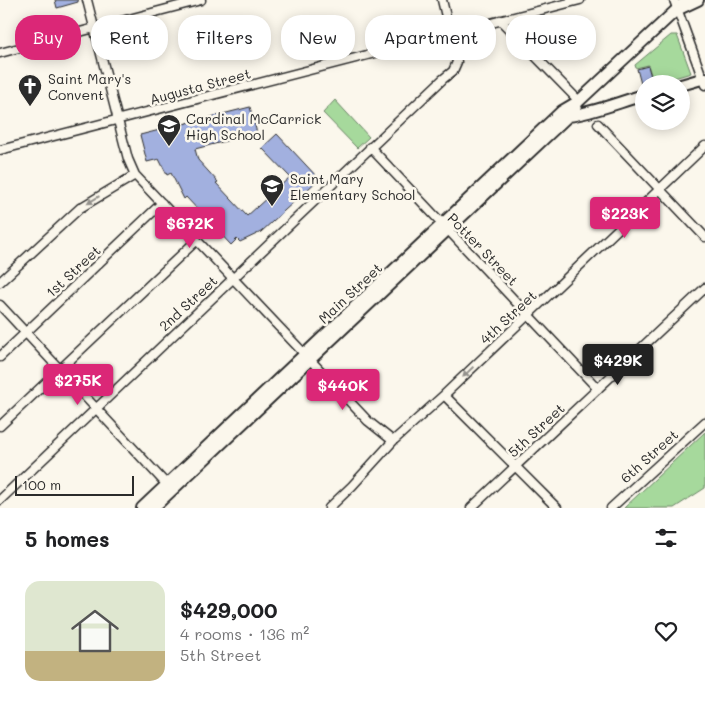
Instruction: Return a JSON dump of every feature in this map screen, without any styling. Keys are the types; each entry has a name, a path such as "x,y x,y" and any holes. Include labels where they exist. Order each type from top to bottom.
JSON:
{"main road":[{"name":"Main Street","path":"142,508 170,487 445,228 568,116 579,101 676,5 687,0"},
{"name":"Main Street","path":"676,5 698,0"},
{"path":"690,83 704,81"},
{"path":"568,116 586,114 597,108 635,97"},
{"name":"Main Street","path":"445,228 562,111 579,101"},
{"path":"579,101 597,108"},
{"name":"Main Street","path":"153,508 170,487"}],"street":[{"path":"87,0 91,16"},
{"path":"144,15 201,0"},
{"name":"2nd Street","path":"442,0 446,15"},
{"name":"Augusta Street","path":"496,21 580,0"},
{"path":"676,5 704,81"},
{"path":"500,20 579,101"},
{"path":"0,52 91,29"},
{"name":"Augusta Street","path":"0,150 365,55"},
{"path":"102,60 128,159 135,175 368,421 392,441"},
{"name":"2nd Street","path":"0,500 370,147 453,71 457,60"},
{"path":"598,124 705,237"},
{"name":"4th Street","path":"329,508 352,486 392,441 444,395 705,146"},
{"name":"Potter Street","path":"370,147 598,389"},
{"path":"0,282 80,208 135,175"},
{"name":"1st Street","path":"0,357 162,203"},
{"path":"0,426 197,240"},
{"name":"5th Street","path":"471,508 705,288"},
{"path":"0,305 170,487"},
{"path":"444,395 557,508"},
{"name":"6th Street","path":"611,508 705,422"}],"green space":[{"path":"671,35 677,35 691,73 684,75 651,75 648,65 636,68 635,65"},
{"path":"335,100 369,137 357,148 323,113"},
{"path":"705,432 705,488 674,508 624,508"}],"building":[{"path":"55,0 78,0 78,2 57,8"},
{"path":"648,66 650,75 639,75 637,69"},
{"path":"250,107 257,133 195,149 198,160 218,182 216,183 247,216 290,177 262,148 277,134 319,179 261,232 240,242 237,239 231,245 186,197 184,199 171,173 167,175 159,159 147,162 140,135"}],"place":[{"name":"Saint Mary's Convent","path":"30,107"},
{"name":"Cardinal McCarrick High School","path":"169,147"},
{"name":"Saint Mary Elementary School","path":"272,207"}]}
